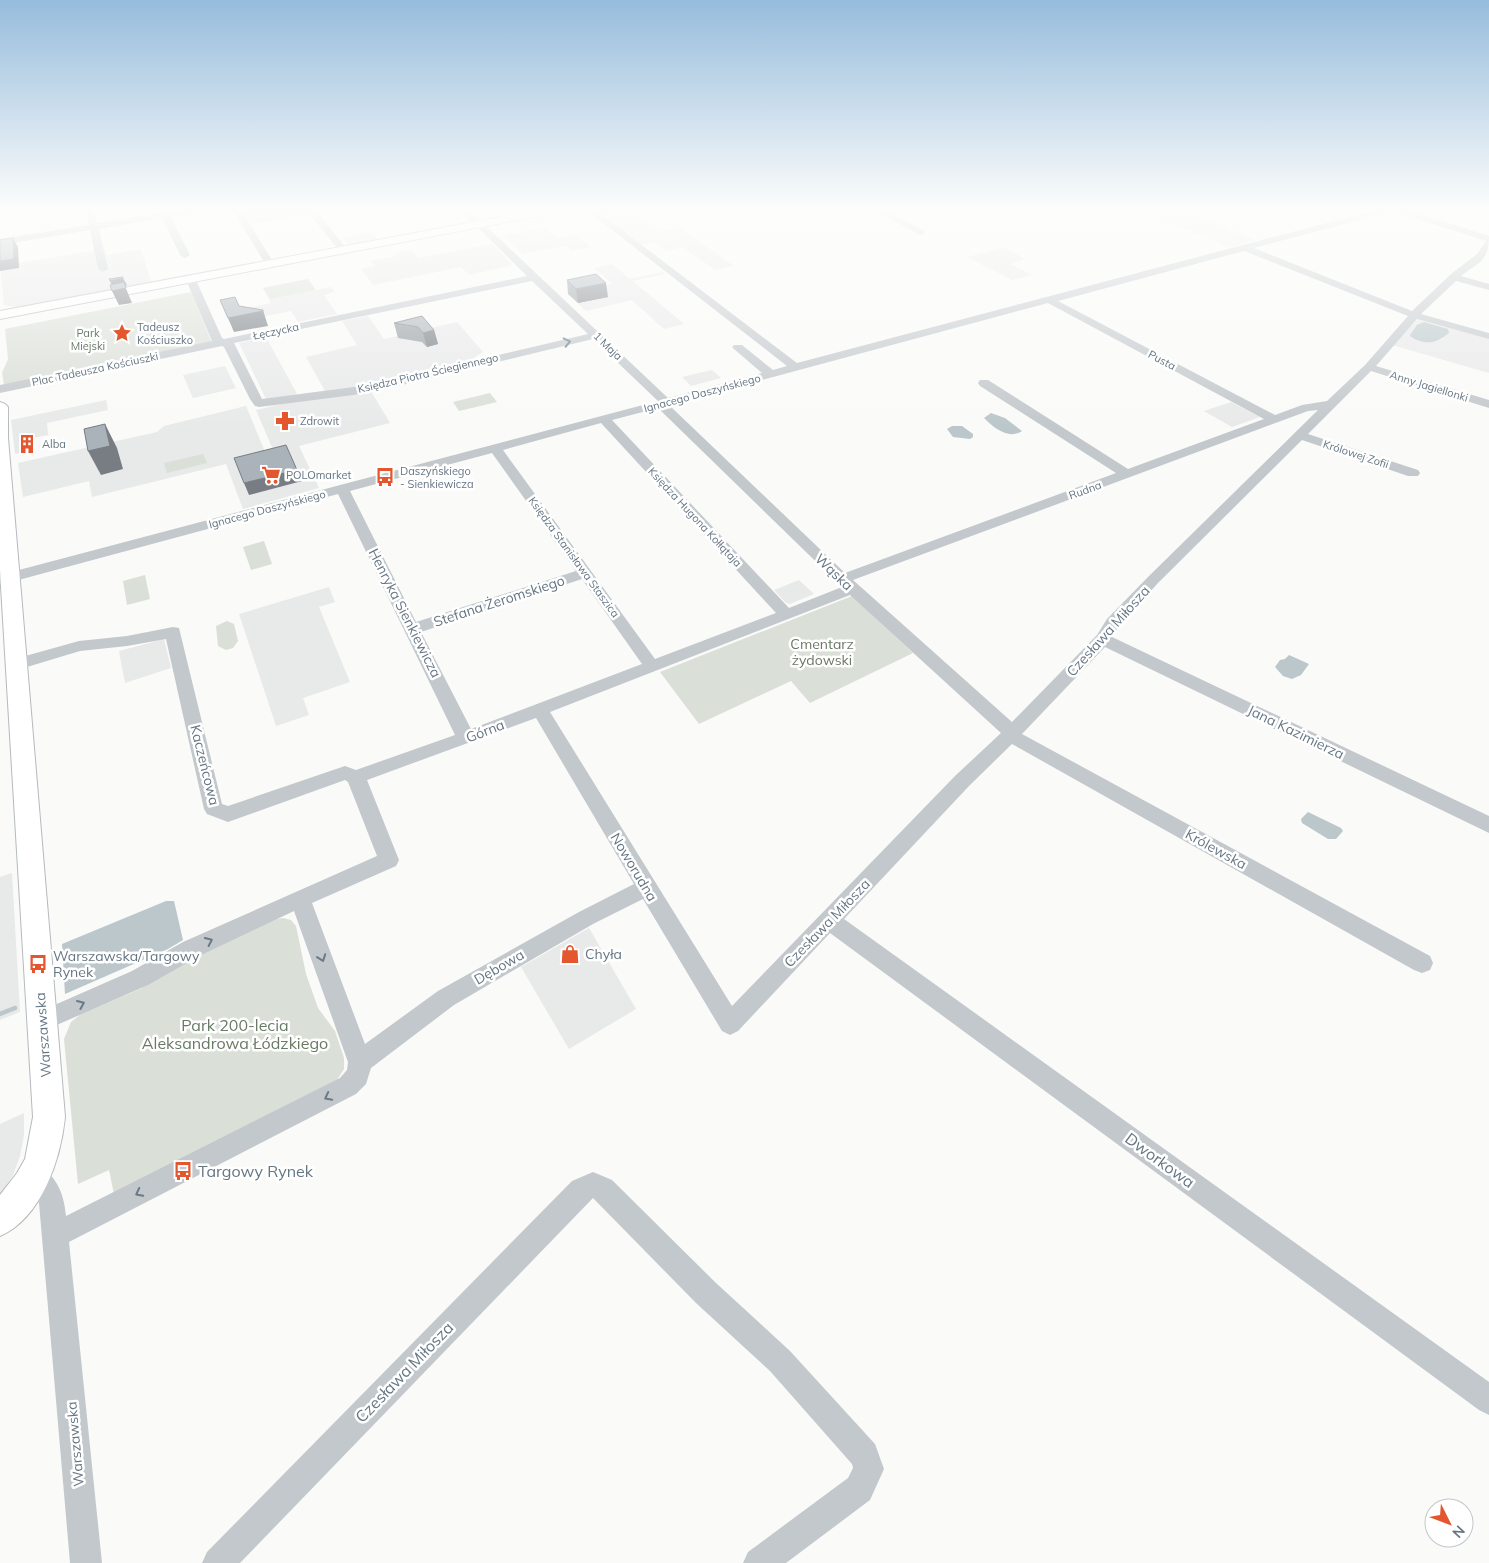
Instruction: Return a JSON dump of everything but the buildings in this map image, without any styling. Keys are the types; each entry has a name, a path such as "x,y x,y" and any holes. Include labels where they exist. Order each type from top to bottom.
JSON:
{"main road":[{"path":"0,315 186,281"},
{"name":"Warszawska","path":"0,407 5,579 17,664 49,1117 45,1149 34,1177"},
{"path":"0,1218 25,1191 34,1177"}],"street":[{"path":"191,281 217,340 223,342"},
{"name":"Łęczycka","path":"223,342 517,281"},
{"name":"1 Maja","path":"540,281 664,403"},
{"path":"683,281 796,368"},
{"name":"Ignacego Daszyńskiego","path":"5,579 1121,281"},
{"path":"1327,281 1415,316 1489,336"},
{"name":"Czesława Miłosza","path":"730,1024 962,781 1012,734 1103,639 1113,623 1153,580 1328,404 1369,367 1415,316 1451,281"},
{"path":"1467,281 1489,286"},
{"name":"Pusta","path":"1049,300 1274,420"},
{"name":"Księdza Piotra Ściegiennego","path":"223,342 229,345 256,399 260,403 369,388 596,335"},
{"name":"Plac Tadeusza Kościuszki","path":"0,389 223,342"},
{"path":"738,347 772,375"},
{"name":"Anny Jagiellonki","path":"1369,367 1399,378 1489,404"},
{"path":"984,383 1126,474"},
{"name":"Wąska","path":"664,403 847,584 1012,734"},
{"name":"Rudna","path":"786,614 847,584 1126,474 1306,408 1328,404"},
{"name":"Księdza Hugona Kołłątaja","path":"604,419 786,614"},
{"name":"Królowej Zofii","path":"1299,435 1413,473"},
{"name":"Księdza Stanisława Staszica","path":"496,448 652,666"},
{"name":"Henryka Sienkiewicza","path":"342,489 414,629 466,738"},
{"name":"Stefana Żeromskiego","path":"414,629 585,573"},
{"name":"Górna","path":"356,777 466,738 786,614"},
{"name":"Kaczeńcowa","path":"17,664 79,646 127,641 173,632 214,809 228,814 345,773 356,777"},
{"name":"Jana Kazimierza","path":"1103,639 1489,825"},
{"name":"Noworudna","path":"540,709 730,1024"},
{"name":"Królewska","path":"1012,734 1422,963"},
{"path":"42,1020 140,978 192,949 389,860 356,777"},
{"name":"Dębowa","path":"360,1062 446,998 562,931 647,887"},
{"path":"56,1235 348,1086 356,1080 360,1071 360,1062 300,900"},
{"name":"Dworkowa","path":"830,921 1489,1400"},
{"name":"Warszawska","path":"34,1177 44,1185 52,1201 86,1563"},
{"name":"Czesława Miłosza","path":"218,1563 581,1190 593,1185 603,1189 706,1293 780,1361 864,1455 869,1469 859,1489 759,1563"}],"shaded area":[{"path":"2,281 151,281 152,284 19,308 4,305"},
{"path":"298,281 309,281 316,290 331,287 335,292 324,295 337,314 298,322 291,311 230,323 225,313 271,303 263,288"},
{"path":"370,281 393,281 373,285"},
{"path":"609,281 633,281 684,324 664,329 632,300 586,311 568,294 612,284"},
{"path":"368,316 384,339 457,322 483,352 471,360 367,386 325,391 306,357 357,345 342,321"},
{"path":"1419,320 1489,338 1489,373 1392,345"},
{"path":"1424,322 1448,329 1449,333 1431,342 1422,342 1411,337 1410,335 1417,325"},
{"path":"266,337 297,394 275,400 266,399 239,343"},
{"path":"225,366 236,388 193,398 183,375"},
{"path":"712,370 721,378 691,386 682,377"},
{"path":"372,393 390,423 299,446 319,488 243,509 226,464 92,497 89,481 23,497 18,463 157,432 164,426 246,406 266,454 274,452 256,410 298,400"},
{"path":"106,400 108,410 47,423 48,435 33,438 34,450 15,454 11,420"},
{"path":"1231,402 1260,417 1232,427 1204,411"},
{"path":"991,413 1005,418 1022,431 1012,434 1002,432 984,418"},
{"path":"952,426 962,426 973,434 973,437 970,439 953,437 947,429"},
{"path":"799,580 814,594 790,604 786,603 774,590"},
{"path":"329,587 335,602 319,607 350,682 303,698 309,715 276,726 239,614"},
{"path":"164,639 171,668 125,683 119,651"},
{"path":"1289,655 1309,664 1301,675 1292,679 1283,676 1275,667 1280,660 1285,659"},
{"path":"1308,812 1341,828 1343,831 1336,839 1328,839 1302,823 1301,819"},
{"path":"12,873 20,1012 0,1020 0,877"},
{"path":"166,901 174,901 183,940 168,949 65,994 62,944"},
{"name":"Chyła","path":"589,928 636,1009 569,1049 521,967"},
{"path":"24,1113 24,1135 20,1156 13,1175 0,1195 0,1124"}],"green space":[{"path":"298,281 309,281 315,290 270,299 263,288"},
{"name":"Park Miejski","path":"191,292 212,343 4,385 2,373 8,359 5,329"},
{"path":"490,393 497,402 459,411 453,402"},
{"path":"203,454 207,463 167,473 164,463"},
{"path":"264,541 272,564 251,570 243,547"},
{"path":"145,575 150,599 127,605 123,581"},
{"name":"Cmentarz żydowski","path":"852,596 913,653 810,703 791,681 699,724 660,672"},
{"path":"227,621 234,624 238,641 233,648 226,650 218,646 216,626"},
{"name":"Park 200-lecia Aleksandrowa Łódzkiego","path":"283,918 291,920 296,926 306,974 318,1008 335,1031 344,1058 344,1069 337,1080 114,1194 109,1170 78,1184 64,1039 71,1022 81,1014 140,989 198,955"}],"waterway":[{"path":"0,1014 15,1008"}],"place":[{"name":"Tadeusz Kościuszko","path":"122,333"},
{"name":"Zdrowit","path":"285,421"},
{"name":"Alba","path":"27,444"},
{"name":"POLOmarket","path":"271,475"},
{"name":"Daszyńskiego - Sienkiewicza","path":"385,477"},
{"name":"Chyła","path":"570,954"},
{"name":"Warszawska/Targowy Rynek","path":"38,964"},
{"name":"Targowy Rynek","path":"183,1171"}]}
